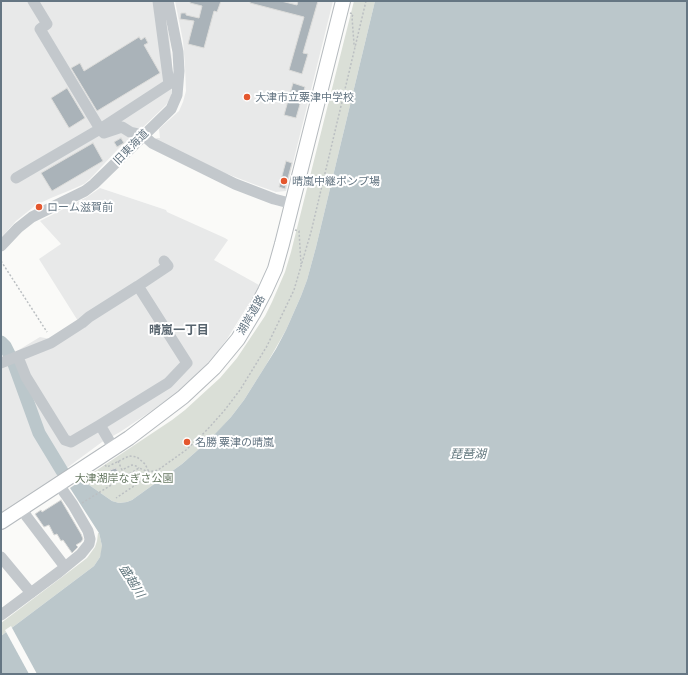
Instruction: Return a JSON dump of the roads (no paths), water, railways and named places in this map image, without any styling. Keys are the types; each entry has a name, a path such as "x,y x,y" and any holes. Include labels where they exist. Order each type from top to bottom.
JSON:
{"main road":[{"name":"湖岸道路","path":"1,522 59,485 116,455 129,438 183,397 214,368 238,339 254,314 275,269 293,204 343,1"}],"street":[{"path":"33,1 47,24 40,29 104,133 122,127 130,132 143,135 152,143 235,184 274,199 293,204"},
{"path":"16,178 100,128 169,84 158,1"},
{"name":"旧東海道","path":"1,246 32,217 85,191 94,184 171,109 178,95 179,71 178,52 168,1"},
{"path":"138,286 187,363 168,383 71,442 65,440 26,377 11,359 51,343 168,266 164,261"},
{"path":"100,425 116,455"},
{"path":"1,614 64,567 85,550 89,544 90,539 88,531 59,485"},
{"path":"22,509 64,567"},
{"path":"1,557 31,592"}],"water":[{"name":"琵琶湖","path":"375,1 687,1 687,674 1,674 1,636 94,566 100,557 102,546 99,533 70,488 82,480 112,501 119,503 132,500 182,464 216,433 244,400 276,349 286,330 307,280"}],"waterway":[{"name":"盛越川","path":"1,342 5,346 14,364 39,433 62,471"}],"place":[{"name":"大津市立粟津中学校","path":"247,97"},
{"name":"晴嵐中継ポンプ場","path":"284,181"},
{"name":"ローム滋賀前","path":"39,207"},
{"name":"名勝 粟津の晴嵐","path":"187,442"}],"district":[{"name":"晴嵐一丁目","path":"179,330"}],"park label":[{"name":"大津湖岸なぎさ公園","path":"124,478"}]}
